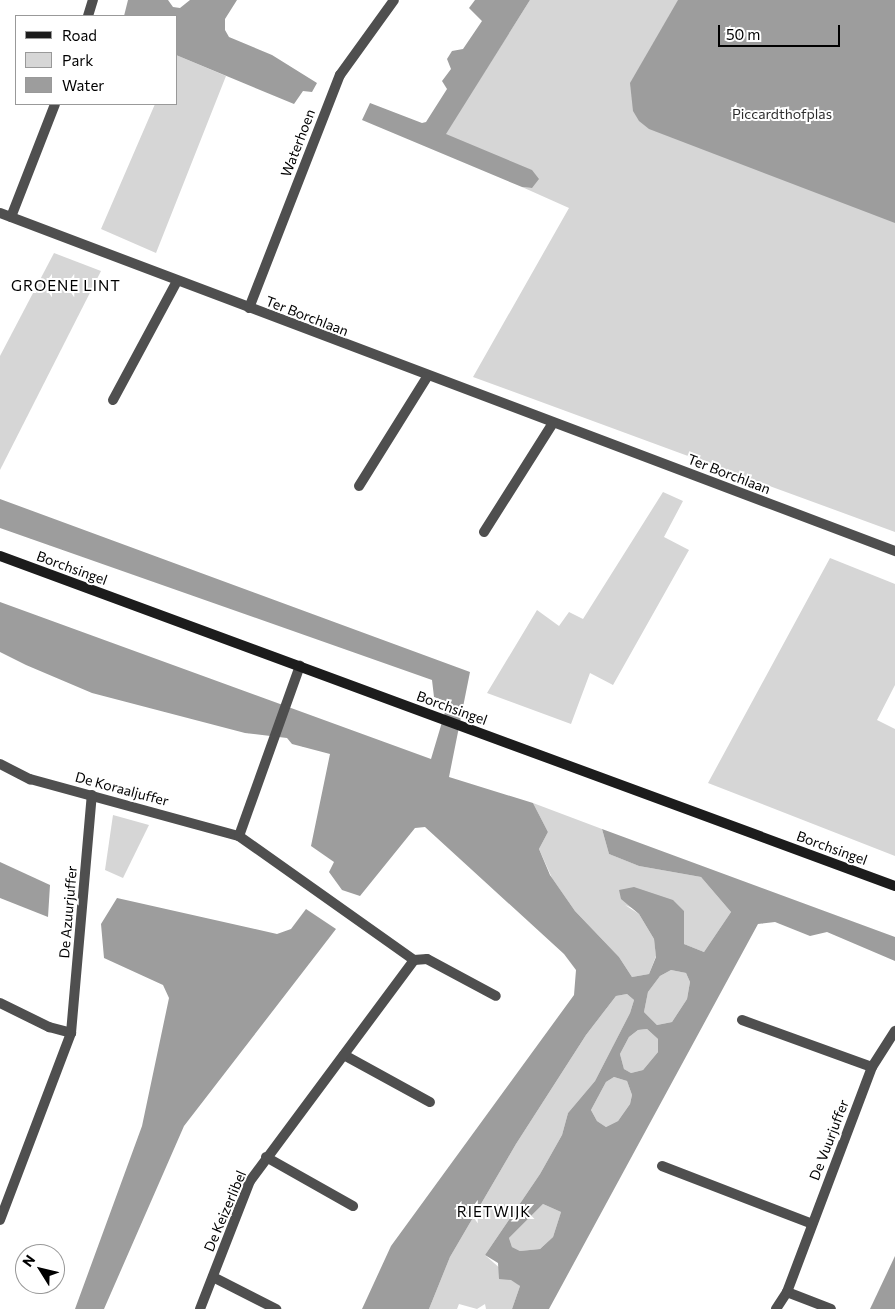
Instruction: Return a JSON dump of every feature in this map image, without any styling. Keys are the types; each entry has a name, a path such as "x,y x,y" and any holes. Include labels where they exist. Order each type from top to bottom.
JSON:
{"main road":[{"name":"Borchsingel","path":"0,556 895,886"}],"street":[{"path":"88,15 93,0"},
{"name":"Waterhoen","path":"249,308 340,75 394,0"},
{"path":"11,217 55,105"},
{"name":"Ter Borchlaan","path":"0,213 427,376 895,551"},
{"path":"113,400 177,281"},
{"path":"359,486 427,376"},
{"path":"484,532 552,423"},
{"path":"239,836 300,666"},
{"name":"De Koraaljuffer","path":"0,764 30,779 239,836 414,960"},
{"name":"De Azuurjuffer","path":"0,1220 71,1033 92,795"},
{"path":"414,960 427,959 496,996"},
{"name":"De Keizerlibel","path":"200,1309 250,1181 414,960"},
{"path":"0,1003 49,1027 71,1033"},
{"path":"742,1020 872,1067"},
{"name":"De Vuurjuffer","path":"776,1309 787,1292 872,1067 895,1031"},
{"path":"344,1055 430,1102"},
{"path":"266,1157 353,1206"},
{"path":"662,1166 812,1224"},
{"path":"213,1277 276,1309"},
{"path":"787,1292 831,1309"}],"green space":[{"path":"530,0 895,0 895,532 473,377 569,208 522,187 532,188 445,134"},
{"path":"178,56 226,76 156,253 101,229 155,105 178,105"},
{"path":"54,253 101,271 0,470 0,356"},
{"path":"663,492 683,501 664,537 689,550 613,685 590,673 571,724 487,693 537,610 559,626 569,612 583,619"},
{"path":"830,558 895,584 895,685 877,720 895,729 895,856 708,783"},
{"path":"533,803 602,829 609,854 639,866 701,877 731,912 704,952 684,944 683,929 625,905 639,914 654,939 656,956 649,974 632,977 619,957 575,911 552,878 539,849 548,832"},
{"path":"113,815 149,825 123,878 105,870"},
{"path":"671,970 686,973 690,982 687,999 672,1022 657,1025 644,1012 648,992 660,976"},
{"path":"627,994 634,1000 630,1013 595,1081 568,1113 562,1135 540,1174 485,1255 520,1286 512,1309 486,1309 485,1304 477,1309 459,1304 457,1309 429,1309 450,1257 516,1144 586,1035 616,996"},
{"path":"647,1029 658,1039 658,1052 643,1070 631,1073 624,1069 620,1054 629,1037 638,1030"},
{"path":"614,1077 627,1081 632,1095 630,1104 618,1121 606,1127 597,1121 591,1110 606,1082"},
{"path":"543,1204 561,1212 553,1237 540,1249 520,1251 512,1247 509,1238"}],"water":[{"path":"128,0 168,0 173,7 180,8 190,0 237,0 225,19 225,30 229,37 272,55 317,83 312,92 303,91 294,104 178,56 178,15 124,15"},
{"path":"475,0 530,0 446,134 532,170 539,179 532,188 522,187 362,120 370,103 422,123 426,122 447,89 442,81 451,69 447,59 452,51 463,49 482,21 469,8"},
{"name":"Piccardthofplas","path":"678,0 895,0 895,223 649,129 639,121 633,111 630,83"},
{"path":"0,499 470,672 449,777 533,803 548,832 539,849 550,875 575,911 619,957 632,977 649,974 656,957 654,939 639,914 621,899 619,890 634,887 673,900 684,911 684,944 704,952 731,912 701,877 639,866 609,854 602,829 895,937 895,961 827,932 810,936 775,922 758,924 549,1309 512,1309 520,1286 511,1280 499,1279 498,1263 485,1255 540,1174 562,1135 568,1113 595,1081 630,1013 634,1000 627,994 616,996 586,1035 516,1144 450,1257 429,1309 362,1309 391,1246 574,995 576,970 564,954 425,827 415,828 360,896 342,890 329,872 334,862 311,846 330,754 292,744 287,738 245,733 92,693 26,665 0,652 0,602 431,759 448,702 434,697 432,680 0,528","holes":["671,970 686,973 690,982 687,999 672,1022 657,1025 644,1012 648,992 660,976","647,1029 658,1039 658,1052 643,1070 631,1073 624,1069 620,1054 629,1037 638,1030","614,1077 627,1081 632,1095 630,1104 618,1121 606,1127 597,1121 591,1110 606,1082","543,1204 561,1212 553,1237 540,1249 520,1251 512,1247 509,1238"]},
{"path":"0,862 50,885 48,917 0,898"},
{"path":"117,898 277,934 291,929 306,909 336,929 184,1126 104,1309 75,1309 142,1126 169,998 163,985 104,958 101,924"},
{"path":"895,1256 895,1309 870,1309"}],"district":[{"name":"GROENE LINT","path":"66,286"},
{"name":"RIETWIJK","path":"494,1212"}]}
